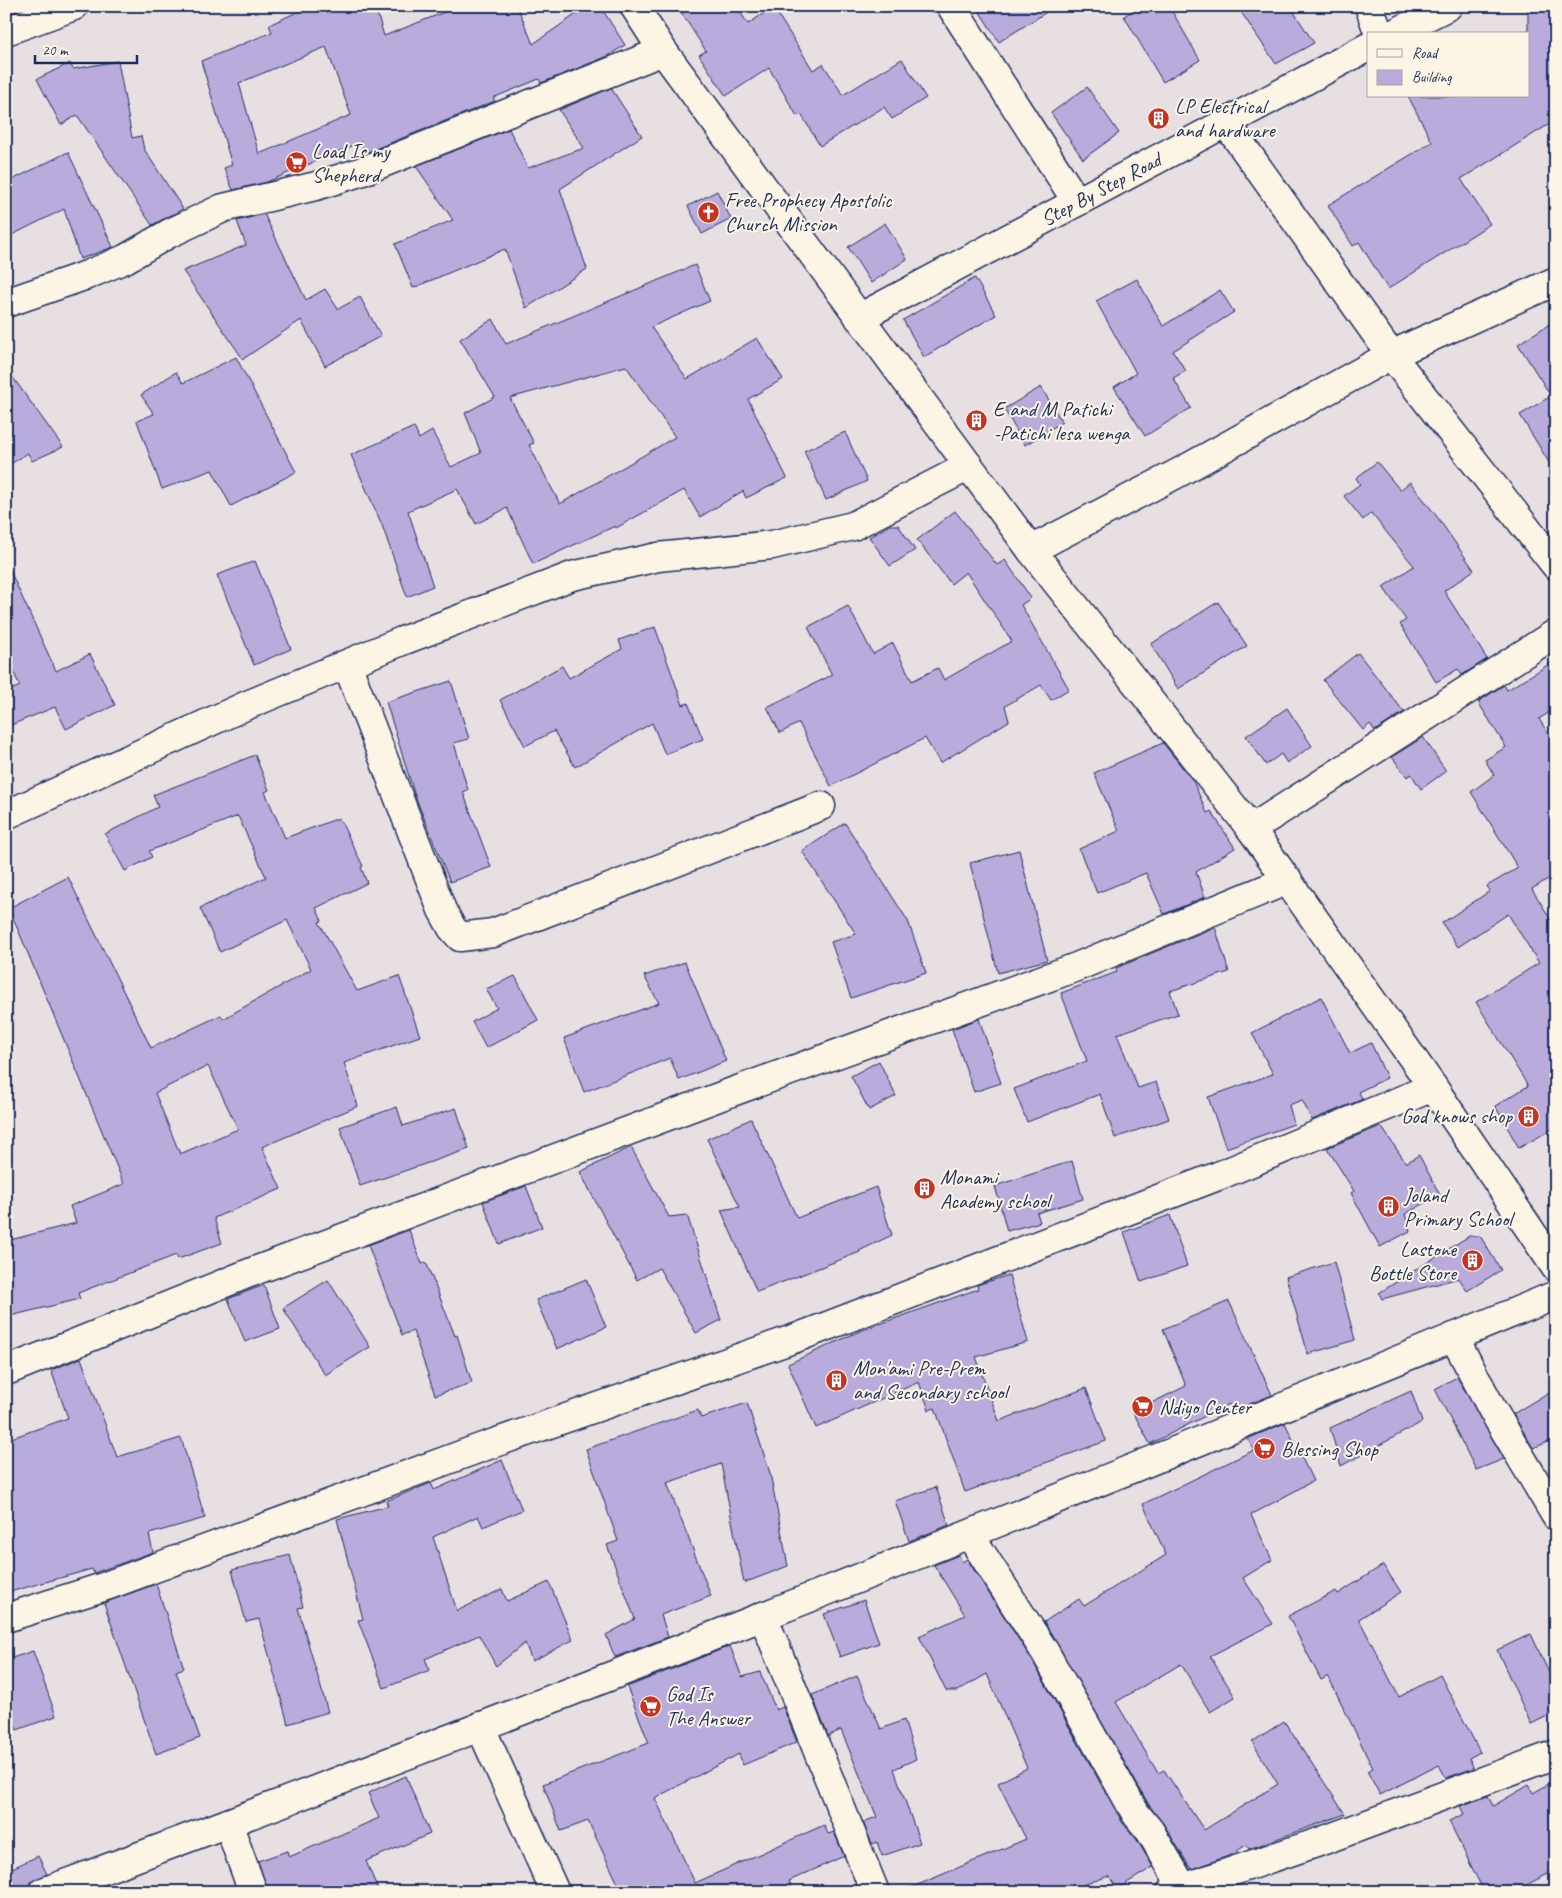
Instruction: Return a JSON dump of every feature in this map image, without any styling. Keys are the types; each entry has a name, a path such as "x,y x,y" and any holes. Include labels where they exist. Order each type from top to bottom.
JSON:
{"street":[{"path":"6,31 74,6"},
{"path":"634,6 663,52 1031,550 1251,829 1433,1087 1556,1268"},
{"path":"951,6 1077,202"},
{"path":"1369,6 1378,32"},
{"path":"1397,32 1448,6"},
{"name":"Step By Step Road","path":"859,318 1367,48"},
{"path":"6,303 87,276 125,259 168,234 224,208 316,186 360,172 663,52"},
{"path":"1226,123 1392,355 1556,566"},
{"path":"1031,550 1180,472 1392,355 1556,280"},
{"path":"6,815 245,706 572,576 658,557 772,545 853,526 969,466"},
{"path":"1251,829 1556,633"},
{"path":"347,664 442,910 452,928 460,937 493,933 821,806"},
{"path":"6,1371 257,1270 732,1092 1074,968 1288,880"},
{"path":"6,1618 115,1582 480,1448 796,1338 1218,1176 1433,1087"},
{"path":"43,1892 228,1824 970,1535 1127,1469 1556,1296"},
{"path":"1454,1337 1492,1409 1556,1516"},
{"path":"970,1535 1045,1652 1116,1780 1136,1814 1150,1831 1177,1890 1319,1842 1556,1754"},
{"path":"763,1616 875,1892"},
{"path":"480,1726 555,1892"},
{"path":"228,1824 253,1892"}],"building":[{"path":"310,6 375,6 384,36 460,6 517,6 533,44 588,6 600,6 625,45 608,56 541,83 539,79 493,98 495,101 365,153 361,142 267,182 233,190 224,168 232,165 201,61 272,32 269,25","holes":["326,47 351,115 259,154 239,83"]},
{"path":"677,6 736,6 748,24 773,7 813,70 823,64 843,95 902,59 926,98 892,119 884,107 820,146 801,114 797,116 769,68 726,96 699,55 706,51"},
{"path":"976,6 1056,6 999,42"},
{"path":"1140,6 1169,6 1200,60 1163,82 1124,16"},
{"path":"1237,6 1290,6 1314,43 1276,64"},
{"path":"1528,6 1545,6 1556,23 1556,120 1461,179 1490,224 1388,289 1359,242 1353,246 1328,205 1432,142 1409,98 1530,98 1530,32 1528,32"},
{"path":"118,61 132,138 141,136 144,149 183,209 152,225 77,115 61,125 37,79 70,63 73,69"},
{"path":"1087,87 1119,133 1083,159 1051,113"},
{"path":"611,88 642,136 560,189 587,269 526,308 505,249 413,288 395,244 453,220 416,166 509,129 528,168 584,148 559,110"},
{"path":"68,152 113,247 80,259 64,209 6,238 6,183"},
{"name":"Free Prophecy Apostolic Church Mission","path":"717,191 731,219 702,234 688,206"},
{"path":"264,214 306,300 325,289 338,309 360,297 381,336 325,366 301,320 243,359 183,271 246,245 237,221"},
{"path":"885,223 907,259 871,283 848,247"},
{"path":"695,265 710,301 651,327 687,379 757,338 783,379 748,399 787,478 746,498 743,491 700,517 684,490 616,528 615,526 533,564 507,508 476,524 457,489 408,511 433,586 407,597 382,525 351,455 414,427 419,439 432,431 451,467 481,453 465,413 495,397 460,339 493,319 506,344","holes":["626,366 675,437 560,504 529,445 534,443 510,398"]},
{"path":"975,278 996,315 924,357 903,320"},
{"path":"1137,279 1163,326 1220,290 1234,312 1173,351 1186,371 1173,378 1191,408 1145,436 1114,387 1136,373 1096,301"},
{"path":"1556,320 1556,474 1520,415 1551,396 1518,344"},
{"path":"236,357 296,472 231,506 212,470 162,489 137,421 154,414 141,395 176,372 183,383"},
{"path":"6,368 63,447 32,461 28,453 6,467"},
{"path":"1041,387 1062,422 1025,445 1004,409"},
{"path":"845,432 867,481 826,500 804,451"},
{"path":"1377,462 1400,490 1410,482 1474,570 1444,591 1487,659 1462,675 1458,669 1436,682 1400,624 1406,620 1383,587 1414,566 1371,513 1363,520 1344,496 1360,484 1356,478"},
{"path":"955,511 997,565 1005,560 1031,598 1021,605 1069,689 1051,700 1041,685 1005,706 1009,721 940,763 925,738 831,786 799,723 780,733 767,707 832,675 808,627 848,606 873,654 893,643 912,681 938,668 944,680 1012,641 966,572 951,584 917,540"},
{"path":"890,525 898,525 915,550 890,566 869,537"},
{"path":"255,561 291,649 254,665 217,575"},
{"path":"6,562 56,671 90,654 115,705 66,729 55,707 6,727 6,692 20,686 6,656"},
{"path":"1218,602 1247,646 1178,689 1151,644"},
{"path":"655,627 683,705 688,703 703,739 665,754 652,723 575,767 554,731 525,746 500,700 562,666 569,678 622,649 619,640"},
{"path":"1358,653 1404,712 1375,731 1370,724 1363,730 1323,680"},
{"path":"1556,660 1556,708 1539,719 1556,746 1556,874 1532,889 1556,928 1556,1132 1554,1128 1519,1148 1495,1106 1528,1086 1476,1002 1539,963 1508,914 1458,947 1442,923 1490,891 1487,886 1518,868 1471,792 1494,775 1485,760 1506,747 1478,702 1504,685 1507,690"},
{"path":"451,681 469,739 454,743 468,790 463,792 491,867 450,882 415,796 386,702"},
{"path":"1287,708 1312,746 1287,763 1281,754 1266,765 1246,736"},
{"path":"1423,737 1446,771 1421,789 1411,774 1407,777 1392,757"},
{"path":"1163,743 1193,781 1207,813 1211,811 1235,848 1196,872 1205,897 1164,914 1146,873 1097,893 1079,849 1119,831 1094,773"},
{"path":"255,755 269,790 265,792 285,838 339,818 363,866 361,867 367,883 316,908 322,921 319,922 357,991 399,976 420,1036 344,1063 358,1106 262,1147 281,1189 214,1218 222,1243 178,1259 176,1255 78,1293 80,1299 6,1317 6,1241 76,1223 70,1206 124,1184 9,908 68,877 151,1048 221,1015 223,1019 311,969 287,920 220,952 200,908 266,877 238,816 149,851 152,857 125,871 105,834 158,807 153,795","holes":["208,1066 238,1129 180,1154 155,1093"]},
{"path":"845,823 908,921 926,973 851,998 831,942 856,934 802,851"},
{"path":"1019,850 1047,960 998,973 970,863"},
{"path":"1215,927 1229,972 1170,991 1178,1014 1117,1034 1138,1088 1156,1082 1169,1119 1115,1138 1100,1094 1027,1122 1014,1089 1087,1061 1061,993 1117,972 1116,968"},
{"path":"685,962 726,1061 679,1080 670,1058 584,1092 564,1038 659,1003 644,976"},
{"path":"515,976 538,1020 486,1048 472,1022 497,1008 486,989"},
{"path":"1321,997 1350,1053 1371,1043 1387,1078 1358,1092 1363,1099 1312,1120 1302,1100 1289,1105 1294,1124 1226,1148 1208,1097 1273,1074 1252,1033"},
{"path":"979,1019 1001,1083 974,1092 952,1029"},
{"path":"879,1061 896,1096 869,1110 851,1076"},
{"path":"397,1107 403,1126 456,1108 469,1149 360,1186 340,1127"},
{"path":"751,1119 797,1218 876,1187 892,1235 860,1252 757,1292 721,1210 740,1207 707,1139"},
{"path":"1381,1126 1406,1163 1419,1155 1440,1195 1405,1214 1410,1231 1380,1247 1351,1193 1354,1191 1327,1148"},
{"path":"631,1147 669,1217 687,1215 721,1320 696,1333 659,1268 637,1280 580,1172"},
{"path":"1072,1161 1083,1199 1037,1213 1040,1222 1007,1231 995,1186"},
{"path":"526,1186 542,1227 499,1244 483,1202"},
{"path":"1170,1215 1187,1266 1141,1282 1124,1232"},
{"path":"409,1230 422,1264 426,1262 455,1336 457,1335 472,1383 435,1395 413,1331 402,1335 368,1245"},
{"path":"1469,1236 1480,1236 1501,1270 1467,1291 1459,1278 1382,1299 1379,1293"},
{"path":"1334,1262 1355,1340 1308,1354 1286,1277"},
{"path":"1009,1275 1028,1342 976,1357 999,1421 1086,1388 1106,1441 965,1492 935,1408 929,1410 919,1382 816,1428 788,1364 860,1331 978,1289 977,1285"},
{"path":"586,1279 606,1327 557,1349 536,1300"},
{"path":"328,1280 370,1347 325,1375 283,1308"},
{"path":"264,1285 280,1329 245,1342 228,1299"},
{"path":"1229,1301 1272,1395 1232,1411 1229,1404 1150,1444 1133,1412 1186,1386 1163,1329"},
{"path":"81,1358 117,1457 181,1438 205,1518 149,1534 153,1552 94,1573 92,1569 6,1593 6,1440 68,1418 51,1370"},
{"path":"1457,1377 1504,1459 1476,1470 1435,1389"},
{"path":"1556,1388 1556,1439 1533,1448 1513,1414"},
{"path":"1411,1391 1422,1422 1341,1466 1330,1428"},
{"path":"747,1403 770,1473 788,1566 744,1583 721,1464 667,1483 711,1596 661,1615 668,1637 615,1657 606,1635 635,1619 607,1545 618,1541 586,1449 698,1410 701,1418"},
{"path":"1285,1423 1313,1481 1251,1515 1272,1560 1243,1578 1273,1624 1210,1656 1235,1697 1210,1712 1181,1664 1116,1702 1158,1773 1164,1770 1204,1830 1278,1784 1252,1742 1284,1721 1345,1814 1249,1849 1246,1845 1231,1855 1191,1869 1163,1823 1149,1805 1044,1622 1079,1599 1084,1606 1166,1555 1143,1504 1254,1450 1247,1439"},
{"path":"502,1460 522,1510 483,1527 478,1516 433,1537 457,1611 502,1589 507,1601 549,1582 573,1640 532,1661 525,1643 496,1666 479,1635 425,1659 430,1670 384,1688 358,1620 363,1619 337,1519 388,1506 386,1501 431,1483 434,1490"},
{"path":"936,1487 949,1525 909,1541 895,1501"},
{"path":"290,1555 303,1607 298,1608 328,1712 288,1724 259,1619 246,1622 232,1570"},
{"path":"959,1555 962,1562 967,1559 1032,1660 1122,1822 1137,1840 1153,1867 1117,1889 1109,1876 1062,1892 901,1892 1026,1839 998,1783 1027,1768 987,1674 957,1691 946,1691 919,1636 965,1615 934,1565"},
{"path":"1383,1565 1401,1592 1359,1619 1399,1697 1440,1675 1480,1752 1469,1758 1474,1768 1446,1778 1439,1765 1380,1795 1367,1771 1373,1768 1328,1676 1321,1680 1288,1616 1336,1591 1338,1594"},
{"path":"156,1584 184,1668 176,1671 200,1738 156,1754 104,1603"},
{"path":"864,1600 879,1643 840,1657 824,1614"},
{"path":"1531,1634 1556,1688 1556,1712 1531,1724 1497,1650"},
{"path":"730,1646 742,1677 760,1672 776,1710 783,1707 797,1742 743,1765 739,1754 655,1798 695,1883 824,1825 828,1834 834,1832 844,1856 789,1881 794,1892 622,1892 588,1821 561,1831 543,1784 649,1743 627,1687"},
{"path":"33,1651 56,1716 17,1730 15,1726 6,1729 6,1660"},
{"path":"857,1676 881,1729 904,1720 916,1759 894,1769 920,1843 882,1856 877,1842 872,1844 863,1822 877,1817 841,1730 828,1736 812,1695"},
{"path":"406,1776 430,1834 366,1861 379,1892 268,1892 258,1861 287,1851 289,1857 379,1818 368,1793"},
{"path":"1556,1780 1556,1870 1512,1892 1484,1892 1449,1821 1464,1814 1460,1806 1488,1796 1493,1806 1529,1785 1533,1793"},
{"path":"38,1856 47,1874 31,1882 28,1892 6,1892 6,1871"}],"place":[{"name":"LP Electrical and hardware","path":"1159,118"},
{"name":"Load Is my Shepherd","path":"296,163"},
{"name":"Free Prophecy Apostolic Church Mission","path":"709,212"},
{"name":"E and M Patichi -Patichi lesa wenga","path":"977,421"},
{"name":"God knows shop","path":"1528,1116"},
{"name":"Monami Academy school","path":"924,1189"},
{"name":"Joland Primary School","path":"1388,1207"},
{"name":"Lastone Bottle Store","path":"1472,1261"},
{"name":"Mon'ami Pre-Prem and Secondary school","path":"837,1380"},
{"name":"Ndiyo Center","path":"1143,1407"},
{"name":"Blessing Shop","path":"1265,1449"},
{"name":"God Is The Answer","path":"650,1706"}]}
